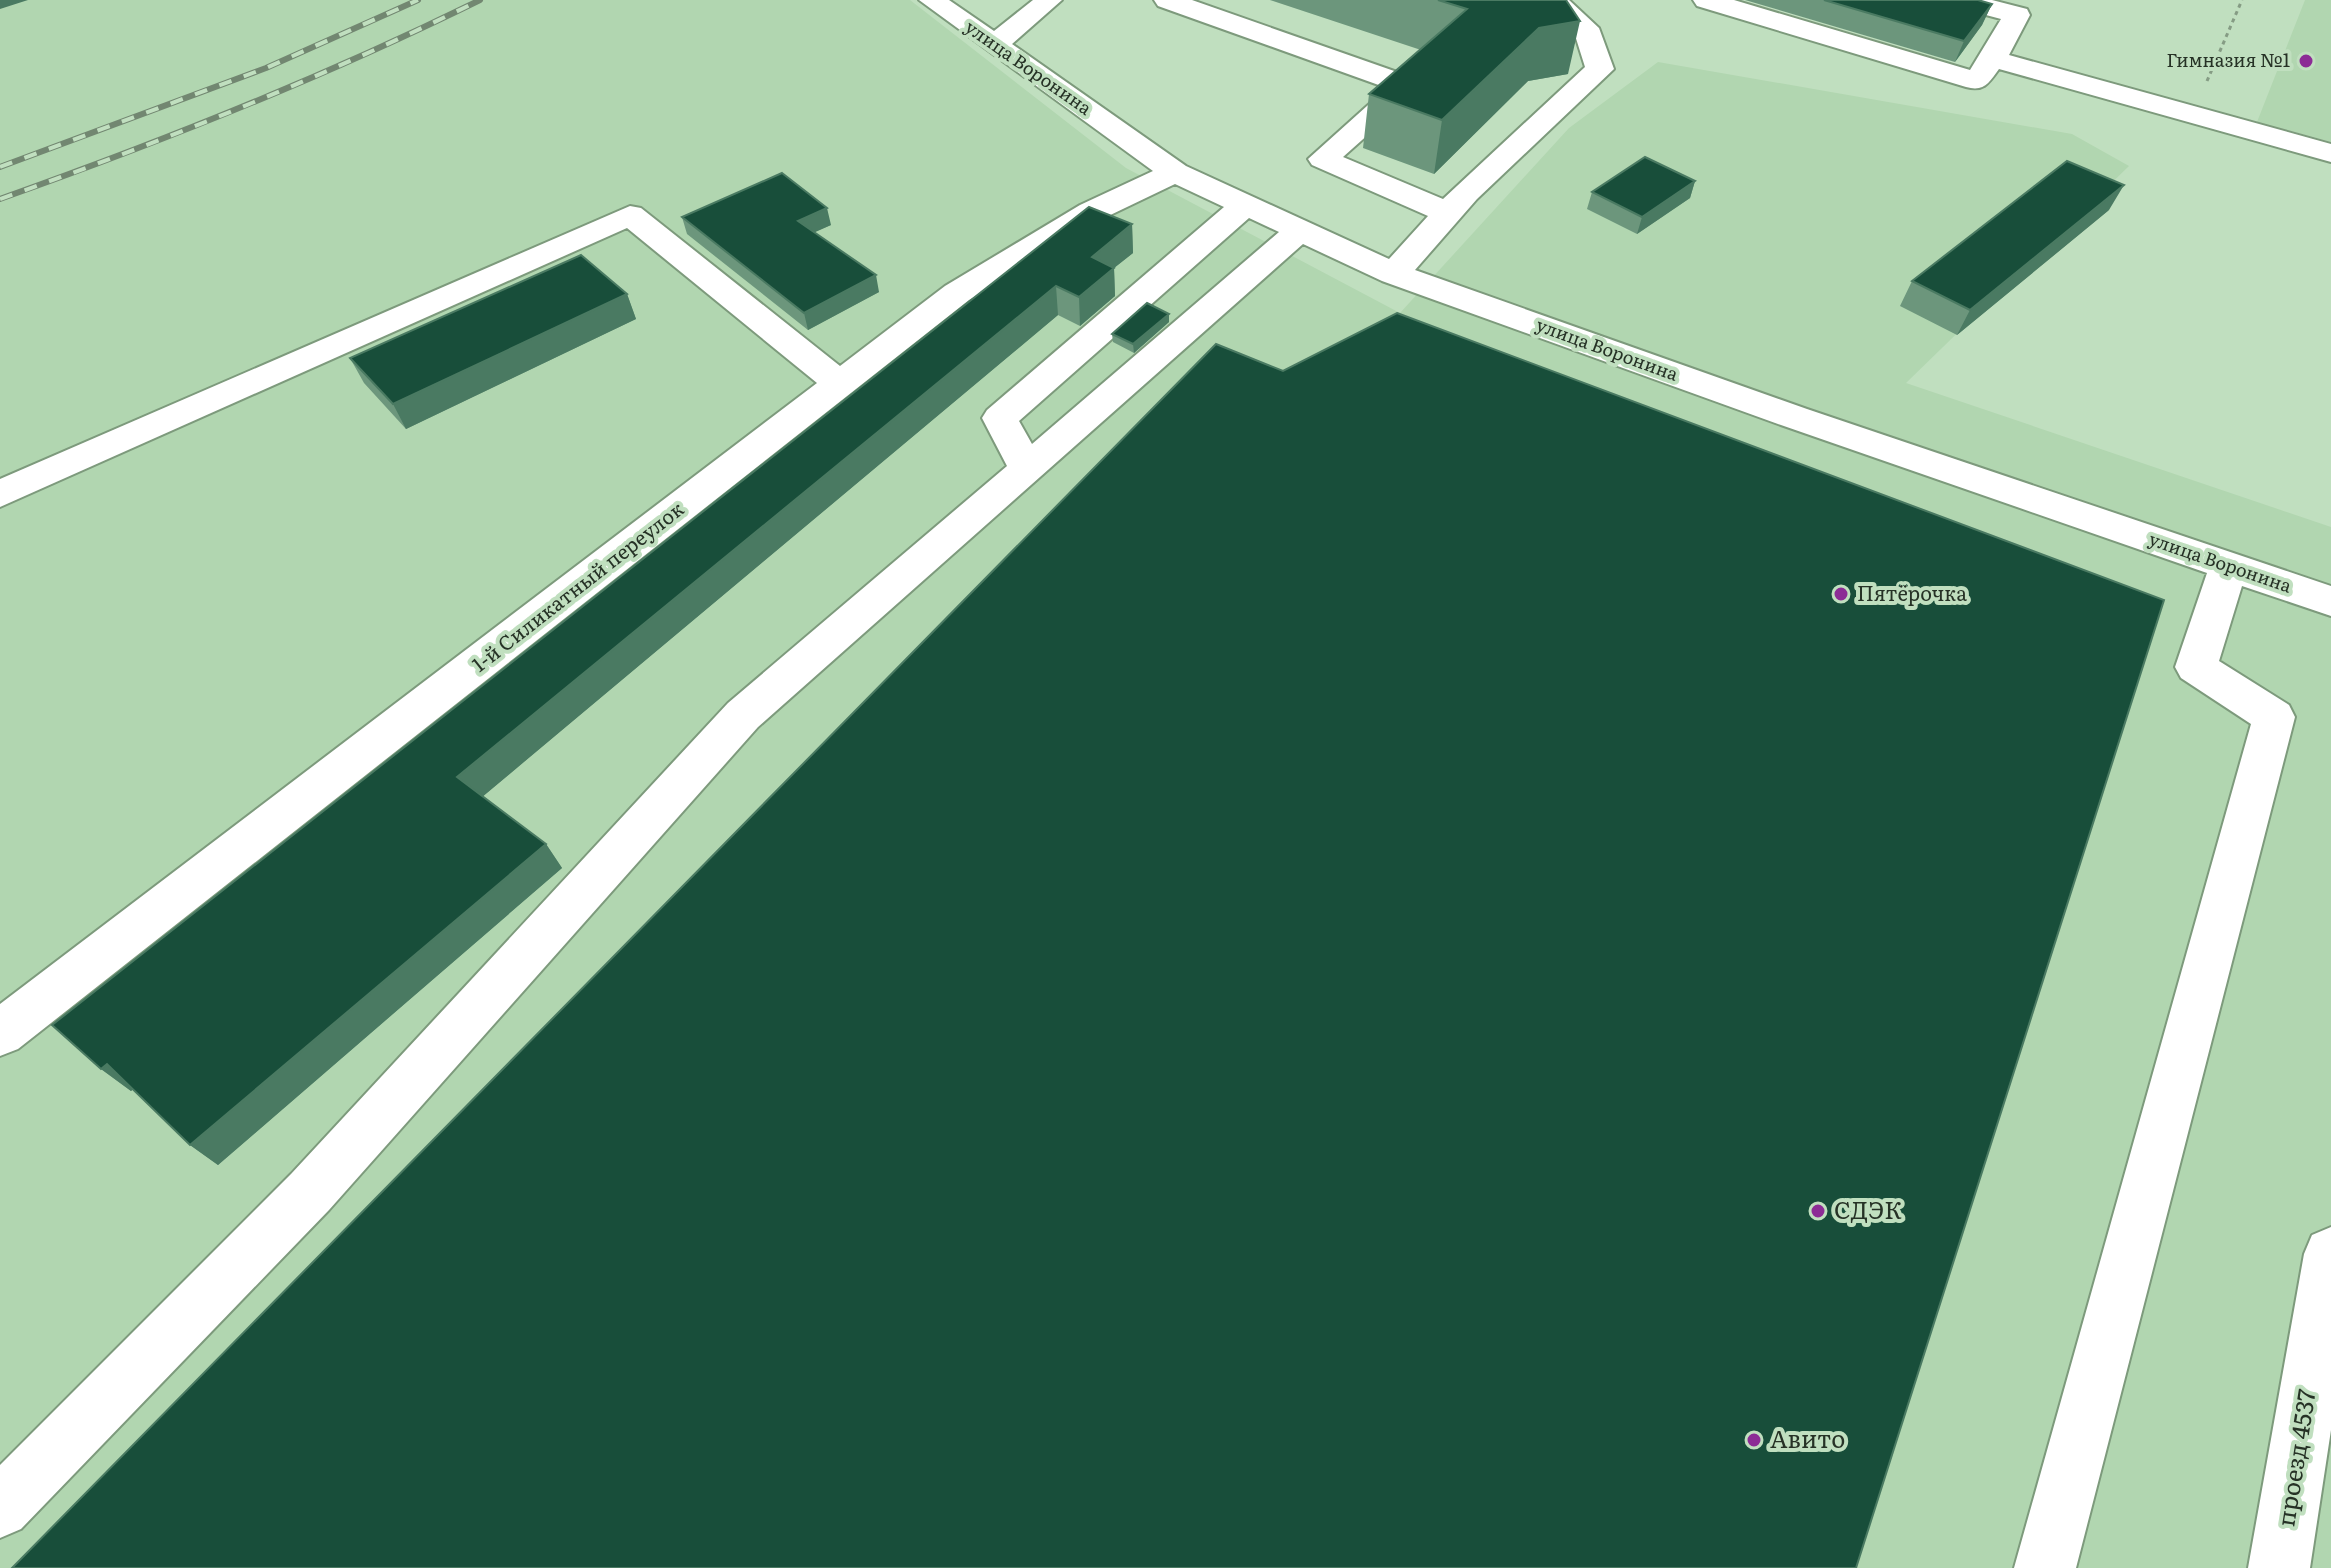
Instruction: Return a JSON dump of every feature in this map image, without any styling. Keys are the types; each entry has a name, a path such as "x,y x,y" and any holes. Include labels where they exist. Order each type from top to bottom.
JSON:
{"street":[{"name":"улица Воронина","path":"932,0 1175,172 1394,274 1794,417 2331,601"},
{"path":"995,44 1049,0"},
{"path":"1167,0 1407,85 1323,159 1448,213"},
{"path":"1394,274 1466,192 1600,69 1593,37 1583,22 1552,0"},
{"path":"1706,0 1976,81 1993,59 2017,15 1961,0"},
{"path":"1993,59 2331,153"},
{"name":"1-й Силикатный переулок","path":"0,1033 957,293 1091,212 1175,172"},
{"path":"1027,469 1000,418 1245,205"},
{"path":"0,494 630,215 841,384"},
{"path":"0,1508 310,1192 743,715 1300,230"},
{"path":"2045,1568 2274,717 2196,667 2229,566"},
{"name":"проезд 4537","path":"2279,1568 2331,1254"}],"path":[{"path":"2192,115 2242,0"}],"shaded area":[{"path":"0,0 910,0 1126,168 1400,313 1569,128 1658,62 2072,134 2129,166 1906,383 2331,527 2331,1568 0,1568"},
{"name":"Гимназия №1","path":"2305,0 2331,0 2331,142 2257,122"}],"building":[{"path":"1438,0 1566,0 1580,21 1539,28 1442,120 1369,94 1467,9"},
{"path":"1824,0 1978,0 1992,4 1964,41"},
{"path":"1645,157 1695,181 1642,217 1592,192"},
{"path":"2067,161 2124,185 1970,310 1912,281"},
{"path":"782,173 827,208 798,221 876,275 804,313 682,217"},
{"path":"1089,207 1132,224 1092,257 1114,268 1079,297 1056,286 457,777 546,844 190,1145 107,1064 101,1069 52,1025"},
{"path":"581,255 627,294 393,404 350,358"},
{"path":"1147,303 1169,314 1133,344 1112,334"},
{"path":"1397,313 2164,600 1856,1568 12,1568 1216,344 1283,371"}],"railway":[{"path":"0,167 266,68 418,0"},
{"path":"0,199 243,107 480,0"}],"place":[{"name":"Гимназия №1","path":"2306,61"},
{"name":"Пятёрочка","path":"1841,594"},
{"name":"СДЭК","path":"1818,1211"},
{"name":"Авито","path":"1754,1440"}]}
